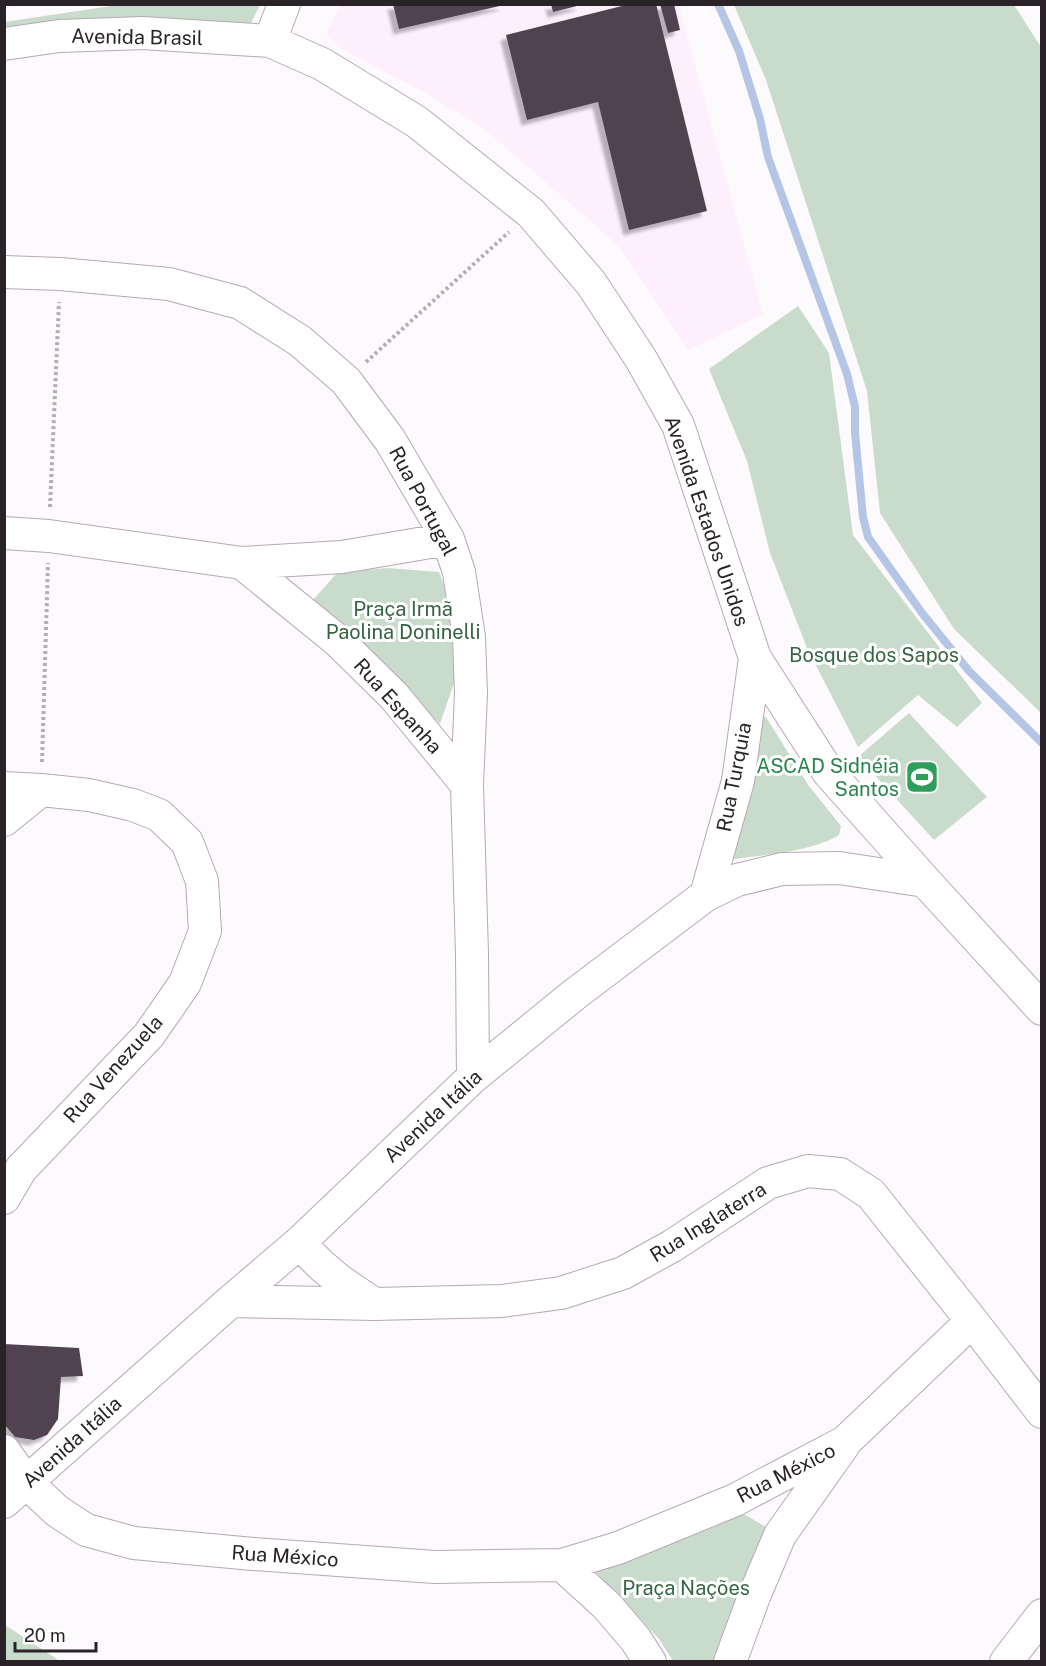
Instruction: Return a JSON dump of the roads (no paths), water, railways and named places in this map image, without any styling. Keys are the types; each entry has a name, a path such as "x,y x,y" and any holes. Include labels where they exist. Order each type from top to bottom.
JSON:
{"street":[{"path":"270,42 285,4"},
{"name":"Avenida Brasil","path":"4,44 59,36 143,33 270,42"},
{"name":"Avenida Estados Unidos","path":"270,42 322,64 417,122 531,213 591,283 641,359 678,425 755,658 829,773 1041,1009"},
{"name":"Rua Portugal","path":"4,272 60,274 169,284 240,303 300,341 346,381 390,440 448,539 459,572 469,637 471,694 467,785 473,1077"},
{"path":"4,533 49,536 242,562 342,557 448,539"},
{"name":"Rua Espanha","path":"242,562 354,656 394,696 467,785"},
{"name":"Rua Turquia","path":"706,895 738,781 755,658"},
{"name":"Rua Venezuela","path":"4,788 89,795 133,805 159,815 187,842 202,881 204,931 185,983 149,1035 21,1169 4,1197"},
{"path":"4,820 41,790"},
{"name":"Avenida Itália","path":"16,1493 298,1243 473,1077 575,993 706,895 737,880 782,869 839,868 925,881"},
{"name":"Rua Inglaterra","path":"231,1301 374,1305 502,1300 561,1293 623,1272 672,1246 768,1183 808,1171 840,1174 871,1194 1041,1412"},
{"path":"298,1243 340,1281 374,1305"},
{"name":"Rua México","path":"16,1493 57,1511 86,1530 134,1543 435,1567 562,1565 618,1548 735,1500 845,1442 972,1321"},
{"path":"730,1662 780,1535 845,1442"},
{"path":"4,1451 16,1493"},
{"path":"735,1500 763,1507 772,1517 780,1535"},
{"path":"562,1565 607,1606 636,1640 650,1662"},
{"path":"1006,1662 1041,1615"}],"waterway":[{"path":"718,4 739,51 760,119 768,157 847,374 855,407 855,433 863,517 868,537 922,613 969,671 1042,743"}],"place":[{"name":"ASCAD Sidnéia Santos","path":"922,777"}],"park label":[{"name":"Praça Irmã Paolina Doninelli","path":"403,620"},
{"name":"Bosque dos Sapos","path":"874,655"},
{"name":"Praça Nações","path":"686,1588"}]}
